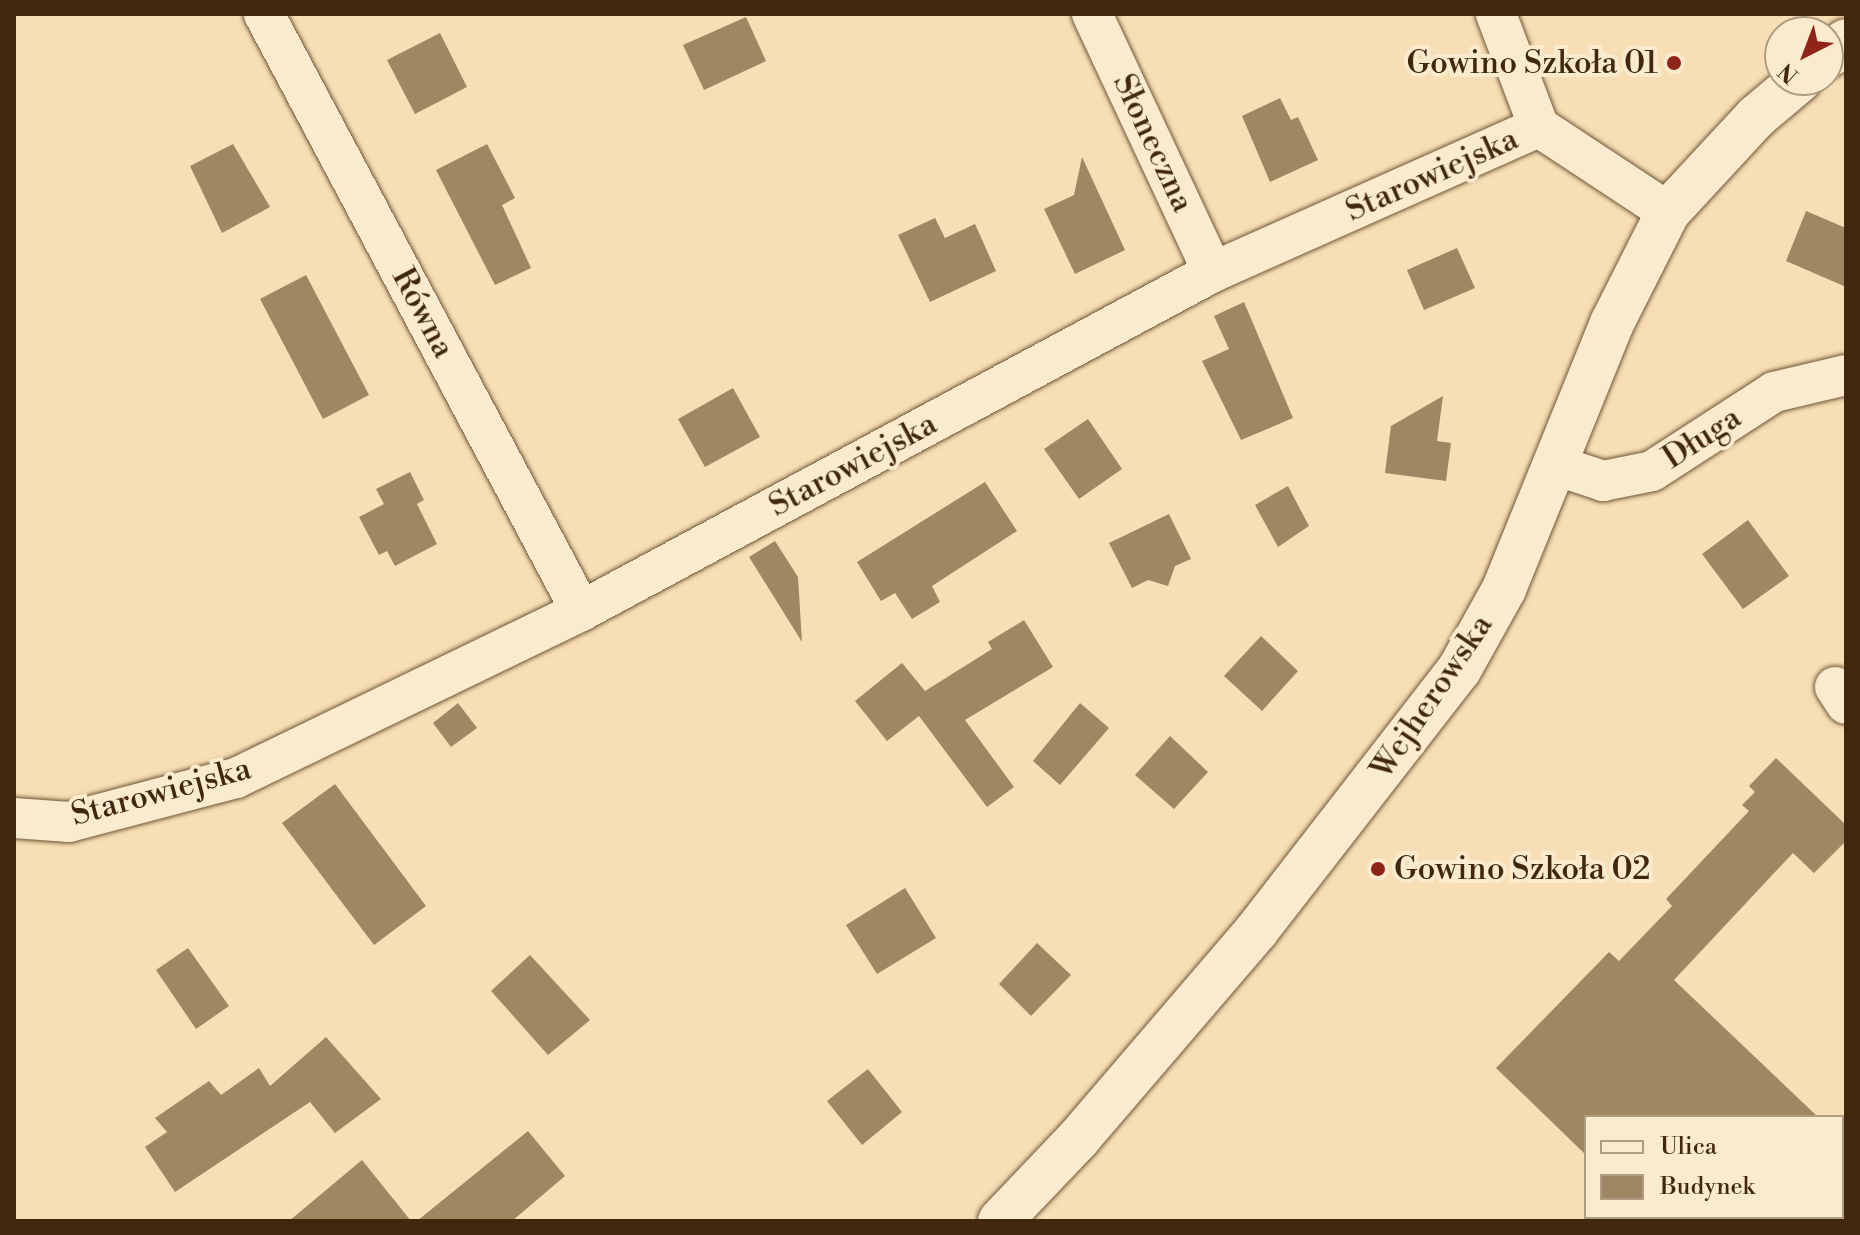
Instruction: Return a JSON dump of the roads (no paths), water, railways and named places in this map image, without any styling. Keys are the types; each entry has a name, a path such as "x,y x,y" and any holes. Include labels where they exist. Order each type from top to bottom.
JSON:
{"street":[{"name":"Równa","path":"264,14 581,611"},
{"name":"Słoneczna","path":"1092,14 1213,272"},
{"path":"1496,14 1539,127"},
{"name":"Wejherowska","path":"1000,1221 1257,930 1459,670 1504,589 1612,323 1668,212 1756,117 1781,96"},
{"name":"Starowiejska","path":"14,818 69,822 236,778 581,611 1213,272 1539,127 1668,212"},
{"name":"Długa","path":"1555,465 1603,481 1652,471 1774,392 1846,375"}],"place":[{"name":"Gowino Szkoła 01","path":"1674,63"},
{"name":"Gowino Szkoła 02","path":"1378,869"}]}
